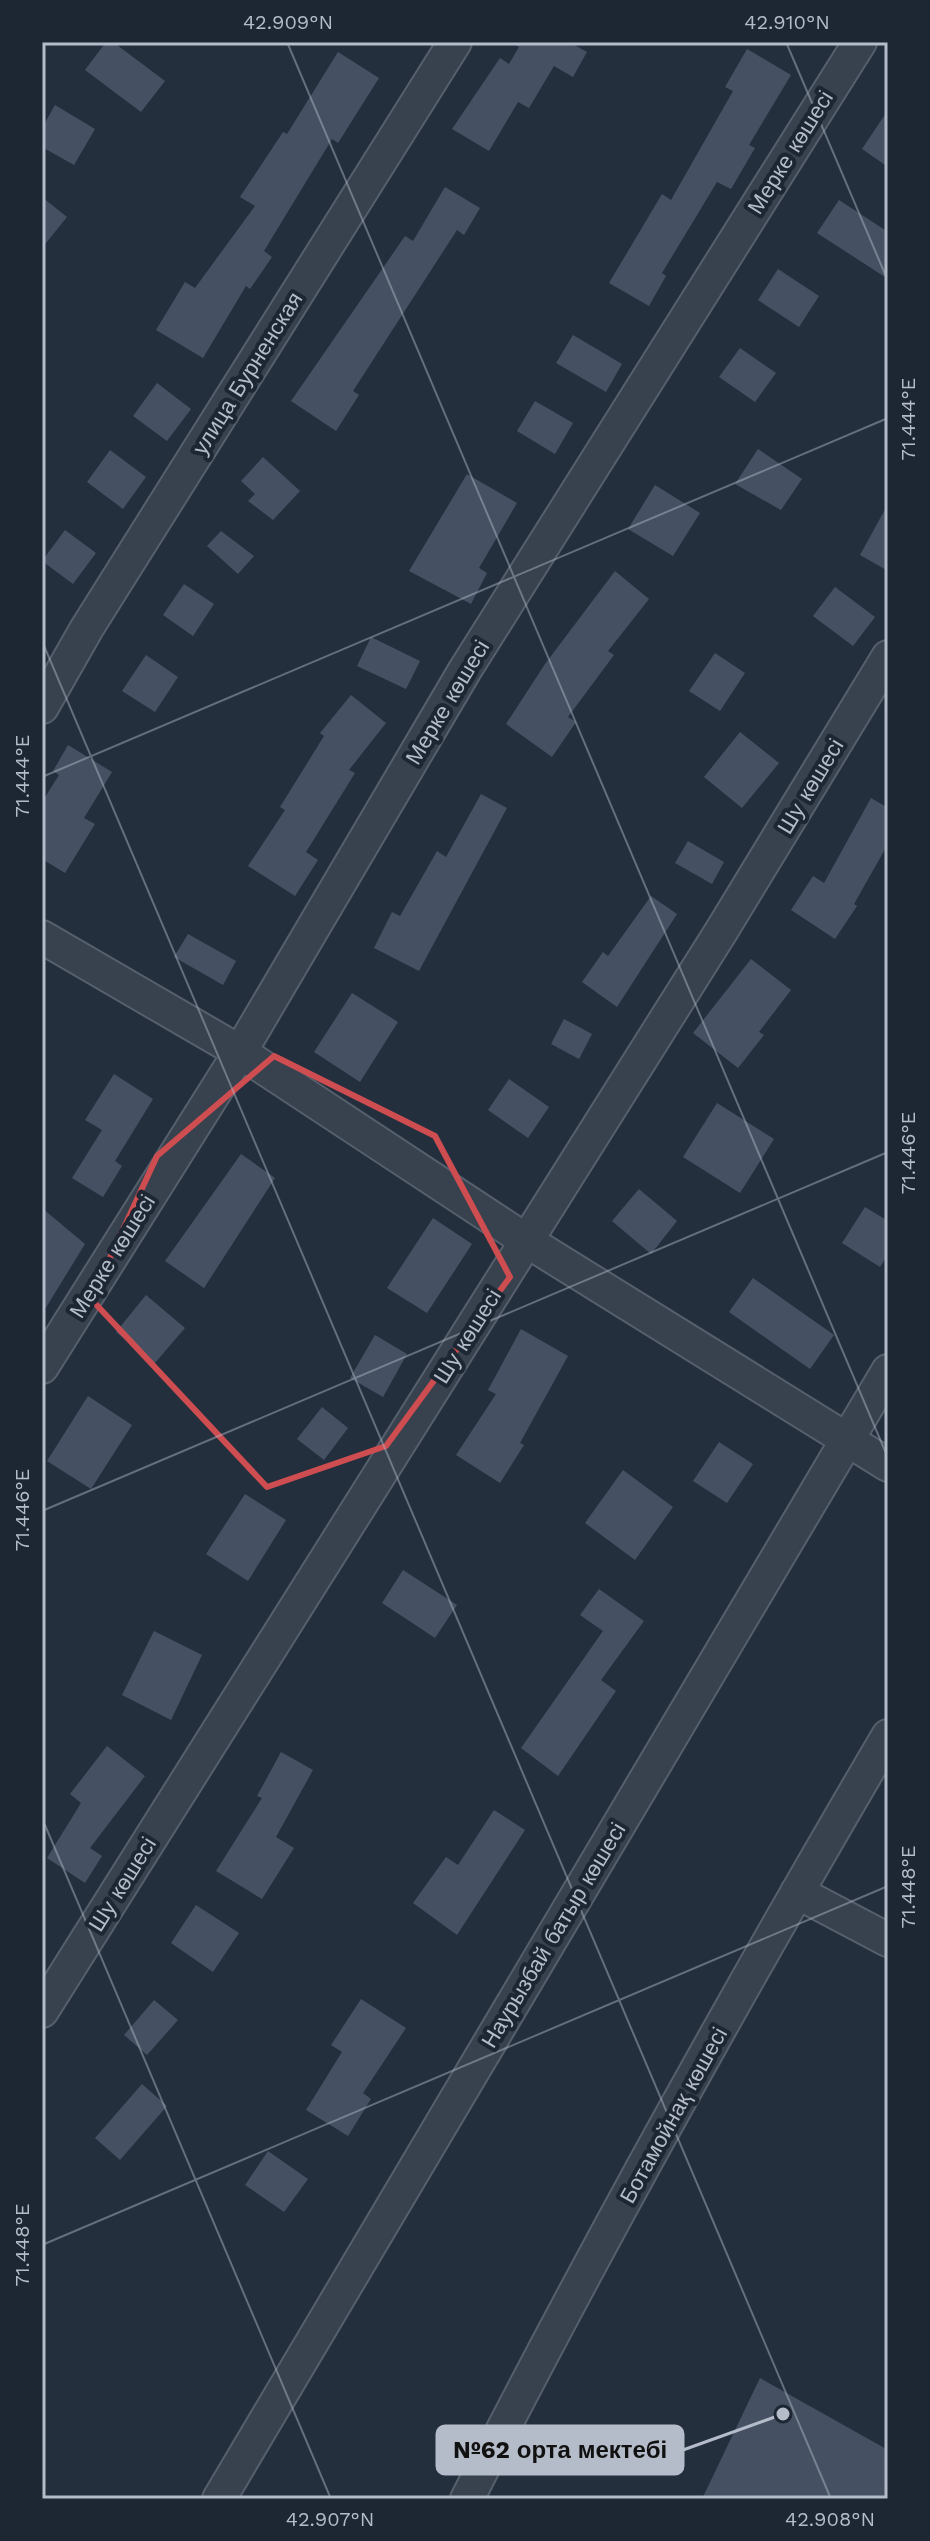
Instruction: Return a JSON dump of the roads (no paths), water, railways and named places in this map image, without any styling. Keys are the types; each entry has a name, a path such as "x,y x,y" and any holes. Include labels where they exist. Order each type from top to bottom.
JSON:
{"street":[{"name":"улица Бурненская","path":"42,707 87,628 455,42"},
{"name":"Мерке көшесі","path":"42,1367 240,1052 465,670 860,42"},
{"name":"Шу көшесі","path":"42,2011 527,1241 888,657"},
{"path":"42,937 240,1052 527,1241 888,1465"},
{"name":"Наурызбай батыр көшесі","path":"219,2499 888,1371"},
{"name":"Ботамойнақ көшесі","path":"467,2499 539,2357 797,1892 888,1736"},
{"path":"797,1892 888,1940"},
{"path":"236,2499 240,2463"}],"place":[{"name":"№62 орта мектебі","path":"783,2414"}]}
